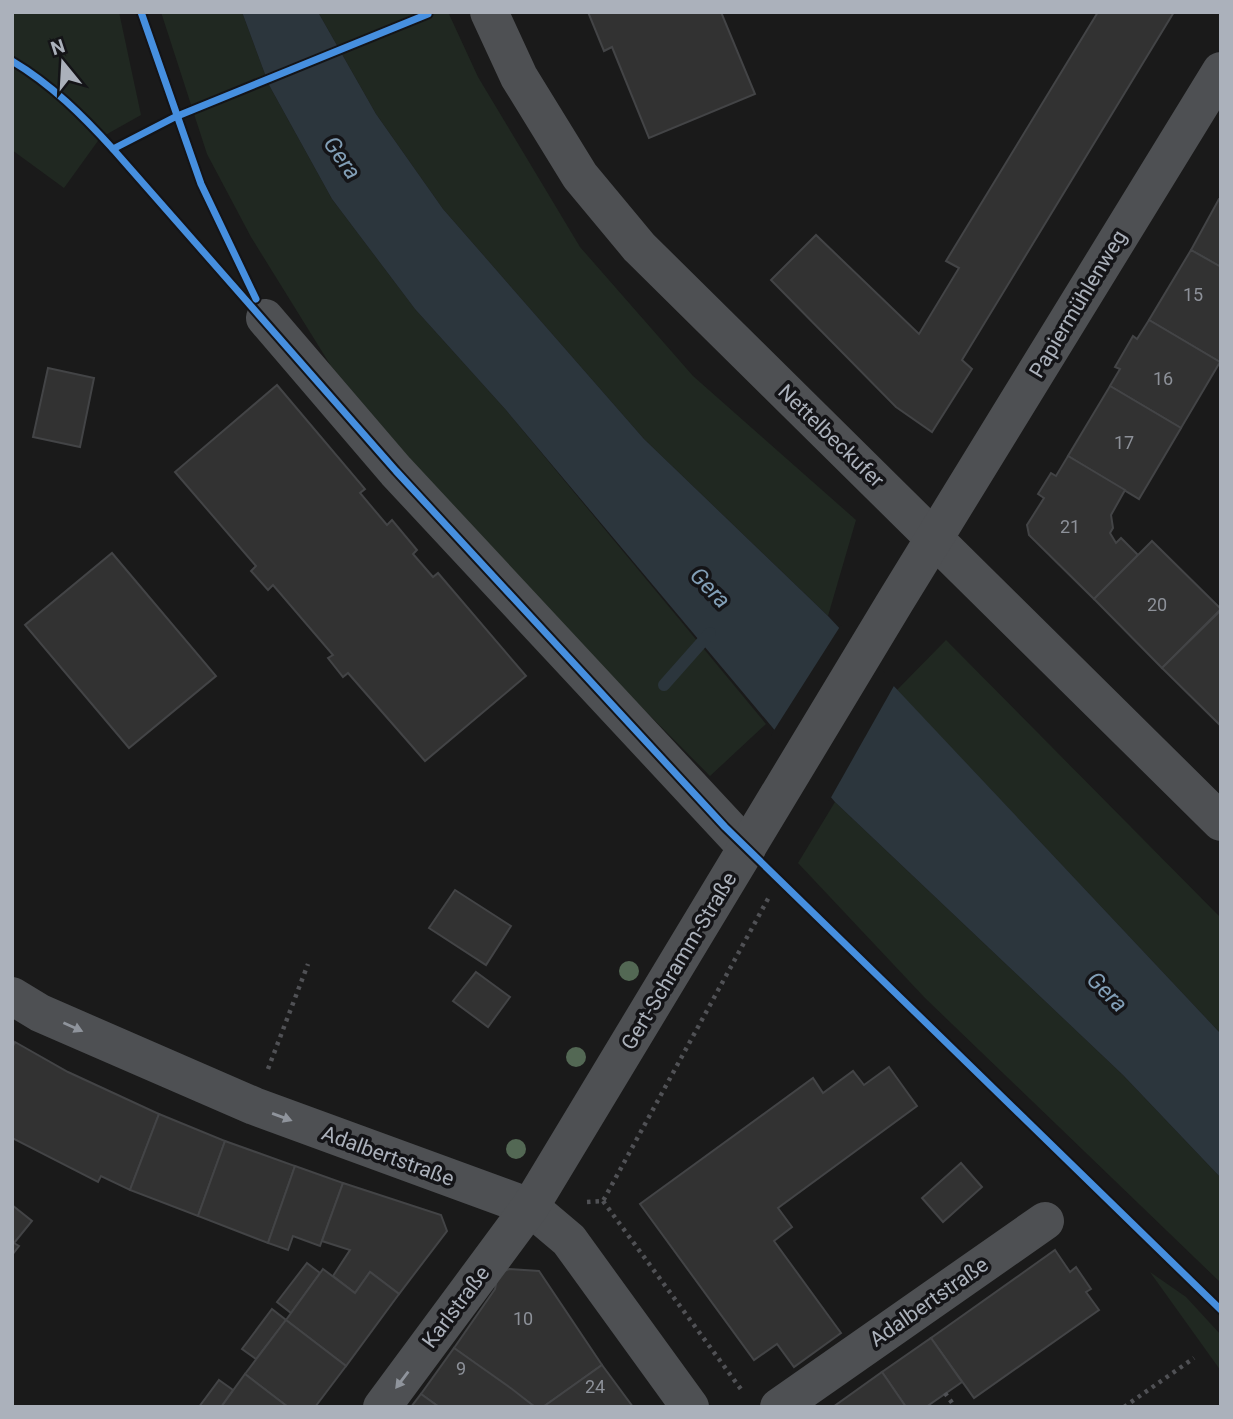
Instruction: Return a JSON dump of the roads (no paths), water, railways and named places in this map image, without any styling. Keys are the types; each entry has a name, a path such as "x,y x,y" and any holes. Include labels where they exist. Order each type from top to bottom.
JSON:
{"street":[{"name":"Nettelbeckufer","path":"489,12 519,77 580,176 639,247 1221,822"},
{"name":"Papiermühlenweg","path":"935,537 1221,71"},
{"path":"265,318 396,471 755,835"},
{"name":"Gert-Schramm-Straße","path":"530,1207 935,537"},
{"name":"Adalbertstraße","path":"12,996 64,1024 254,1107 530,1207 569,1240 690,1407"},
{"name":"Karlstraße","path":"382,1407 530,1207"},
{"name":"Adalbertstraße","path":"762,1401 1045,1222"}],"water":[{"name":"Gera","path":"242,12 318,12 376,114 443,209 644,439 828,616 1221,1034 1221,1178 1123,1075 835,802 506,410 415,309 332,199 269,85"}],"waterway":[{"path":"664,685 710,633"}]}
